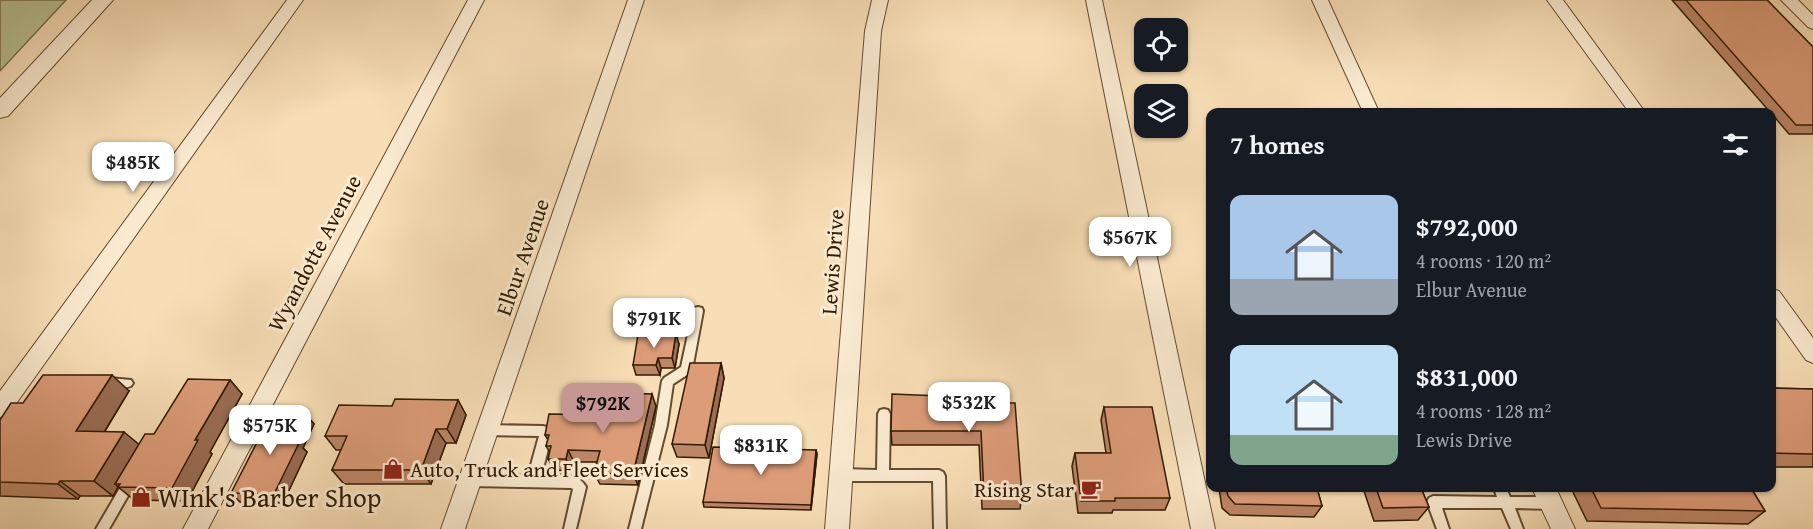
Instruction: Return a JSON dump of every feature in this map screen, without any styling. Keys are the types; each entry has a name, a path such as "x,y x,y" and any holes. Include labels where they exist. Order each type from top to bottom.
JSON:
{"street":[{"path":"0,111 103,0"},
{"path":"0,408 28,382 295,0"},
{"name":"Wyandotte Avenue","path":"195,529 476,0"},
{"name":"Elbur Avenue","path":"453,529 636,0"},
{"name":"Lewis Drive","path":"837,529 873,31 880,0"},
{"path":"1094,0 1203,529"},
{"path":"1320,0 1369,108"},
{"path":"1556,0 1634,108"},
{"path":"1789,0 1813,24"},
{"path":"1776,303 1813,354"},
{"path":"1547,495 1563,529"}],"lane":[{"path":"635,529 661,425 668,381 686,369 698,311"},
{"path":"92,383 127,383"},
{"path":"883,475 884,414"},
{"path":"487,430 543,431 546,434 533,481"},
{"path":"102,529 137,470"},
{"path":"841,475 939,476 940,529"},
{"path":"470,480 574,482 580,488 570,529"},
{"path":"1502,492 1517,529"},
{"path":"1443,529 1432,502 1506,503 1547,495"}],"green space":[{"path":"0,0 66,0 0,71"}],"building":[{"path":"1686,0 1767,0 1813,47 1813,125 1796,125"},
{"path":"676,334 672,358 658,358 656,365 633,365 638,335"},
{"path":"690,363 721,363 705,445 672,444"},
{"path":"43,375 112,375 76,431 124,432 94,481 60,481 58,484 0,482 0,420 11,403 23,403"},
{"path":"188,379 230,380 195,440 198,440 172,488 118,487 120,484 115,484 145,434 154,434"},
{"path":"1776,388 1813,389 1813,454 1776,453"},
{"path":"616,393 652,394 633,474 594,473 600,451 568,450 566,459 548,459 551,446 546,446 549,435 545,435 549,414 610,415"},
{"path":"892,394 964,397 964,403 1015,403 1022,496 984,496 981,431 891,431"},
{"path":"395,399 458,400 447,429 436,429 421,470 332,470 347,436 325,436 339,405 392,406"},
{"path":"1104,407 1152,407 1170,498 1115,498 1115,501 1081,501 1075,453 1111,453"},
{"path":"271,415 306,415 293,443 299,443 274,494 231,493"},
{"path":"713,447 816,450 811,505 703,502"},
{"path":"1227,492 1318,492 1322,506 1235,504"},
{"path":"1377,492 1423,492 1429,507 1383,508"},
{"path":"1593,492 1753,492 1765,511 1601,508"}],"place":[{"name":"Auto, Truck and Fleet Services","path":"393,469"},
{"name":"Rising Star","path":"1091,489"},
{"name":"WInk's Barber Shop","path":"141,497"}]}
